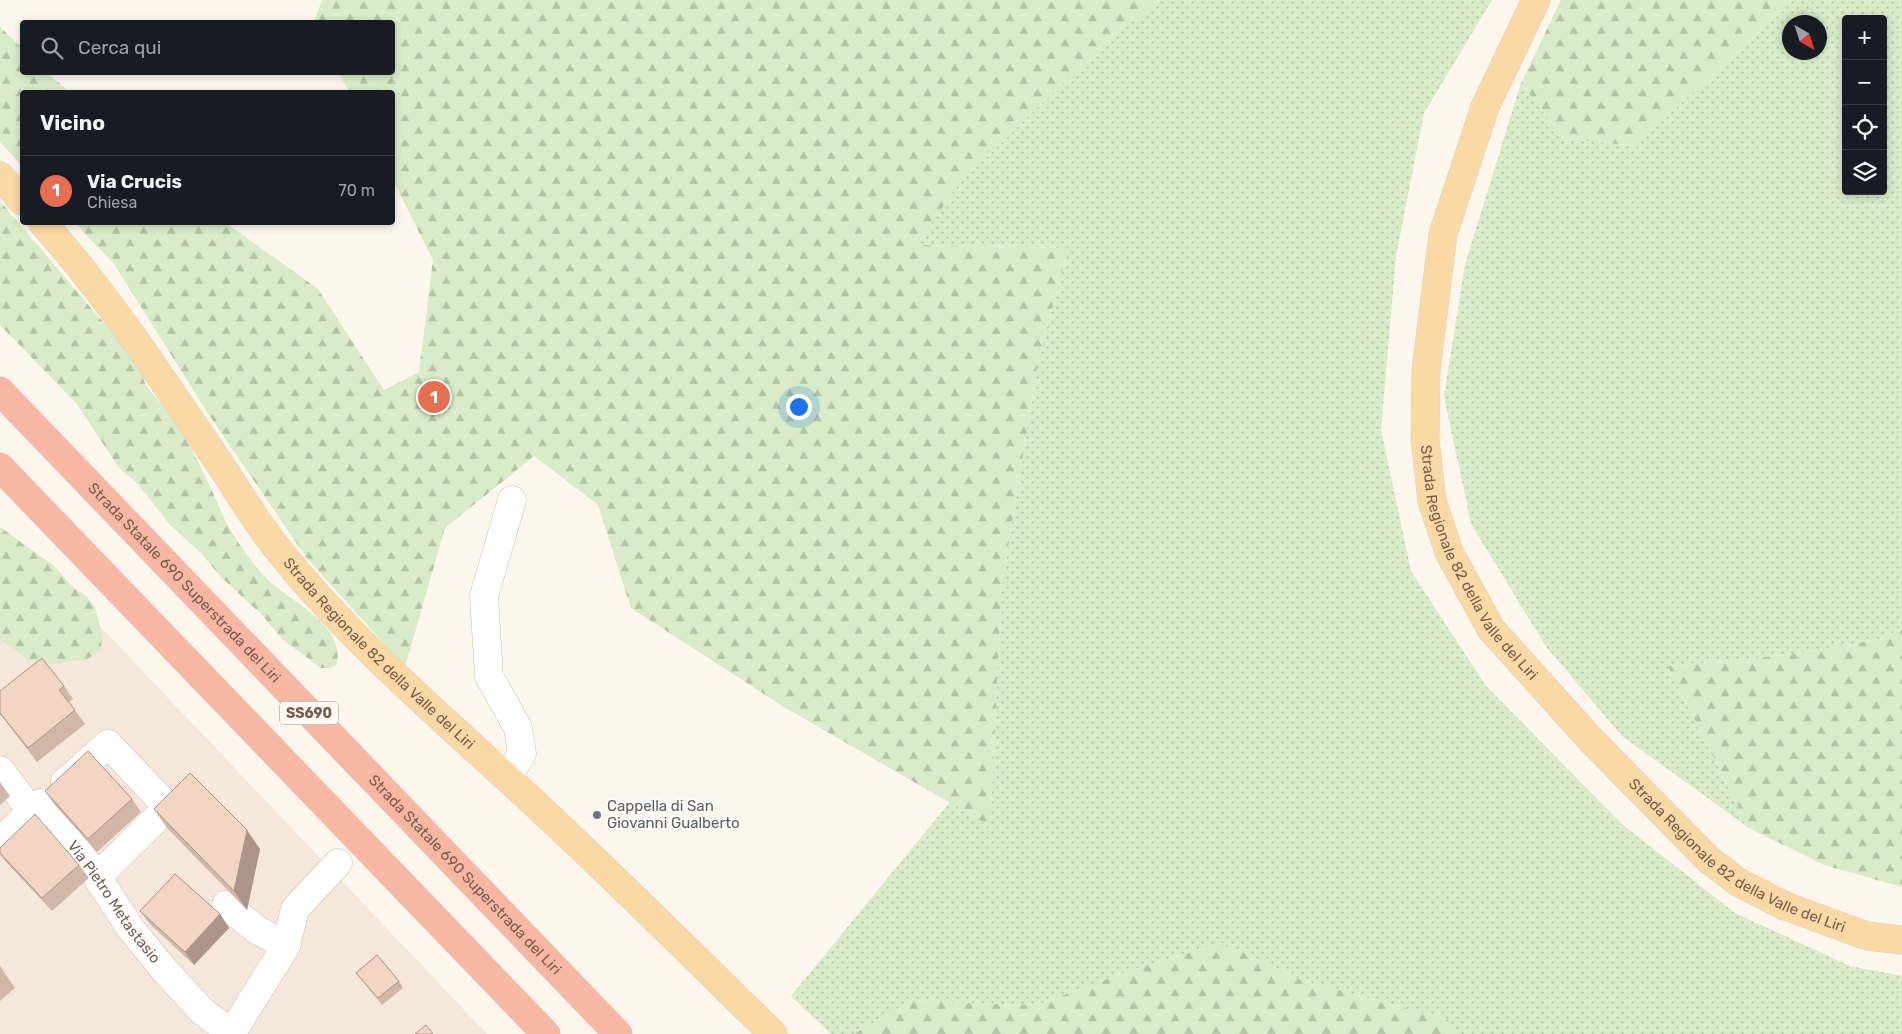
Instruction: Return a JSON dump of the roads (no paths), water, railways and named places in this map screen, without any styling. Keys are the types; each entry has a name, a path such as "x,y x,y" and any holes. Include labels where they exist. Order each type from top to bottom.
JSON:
{"highway":[{"name":"Strada Statale 690 Superstrada del Liri","path":"0,391 618,1034"},
{"path":"0,467 546,1034"}],"main road":[{"name":"Strada Regionale 82 della Valle del Liri","path":"1536,0 1485,107 1443,234 1426,370 1425,439 1432,501 1449,552 1492,629 1591,740 1708,859 1738,882 1785,906 1867,936 1902,940"},
{"path":"0,176 20,199"},
{"name":"Strada Regionale 82 della Valle del Liri","path":"45,225 64,247 140,346 276,547 332,612 440,719 507,778 640,903 773,1034"}],"street":[{"path":"507,778 522,754 518,728 489,676 484,596 512,500"},
{"path":"0,841 108,744 168,808 97,877"},
{"name":"Via Pietro Metastasio","path":"0,770 97,877 131,929 167,973 203,1012 231,1033"},
{"path":"231,1033 286,946 295,909 338,863"},
{"path":"226,905 257,930 286,946"}],"place":[{"name":"Via Crucis","path":"434,397"},
{"name":"Cappella di San Giovanni Gualberto","path":"597,815"}]}
